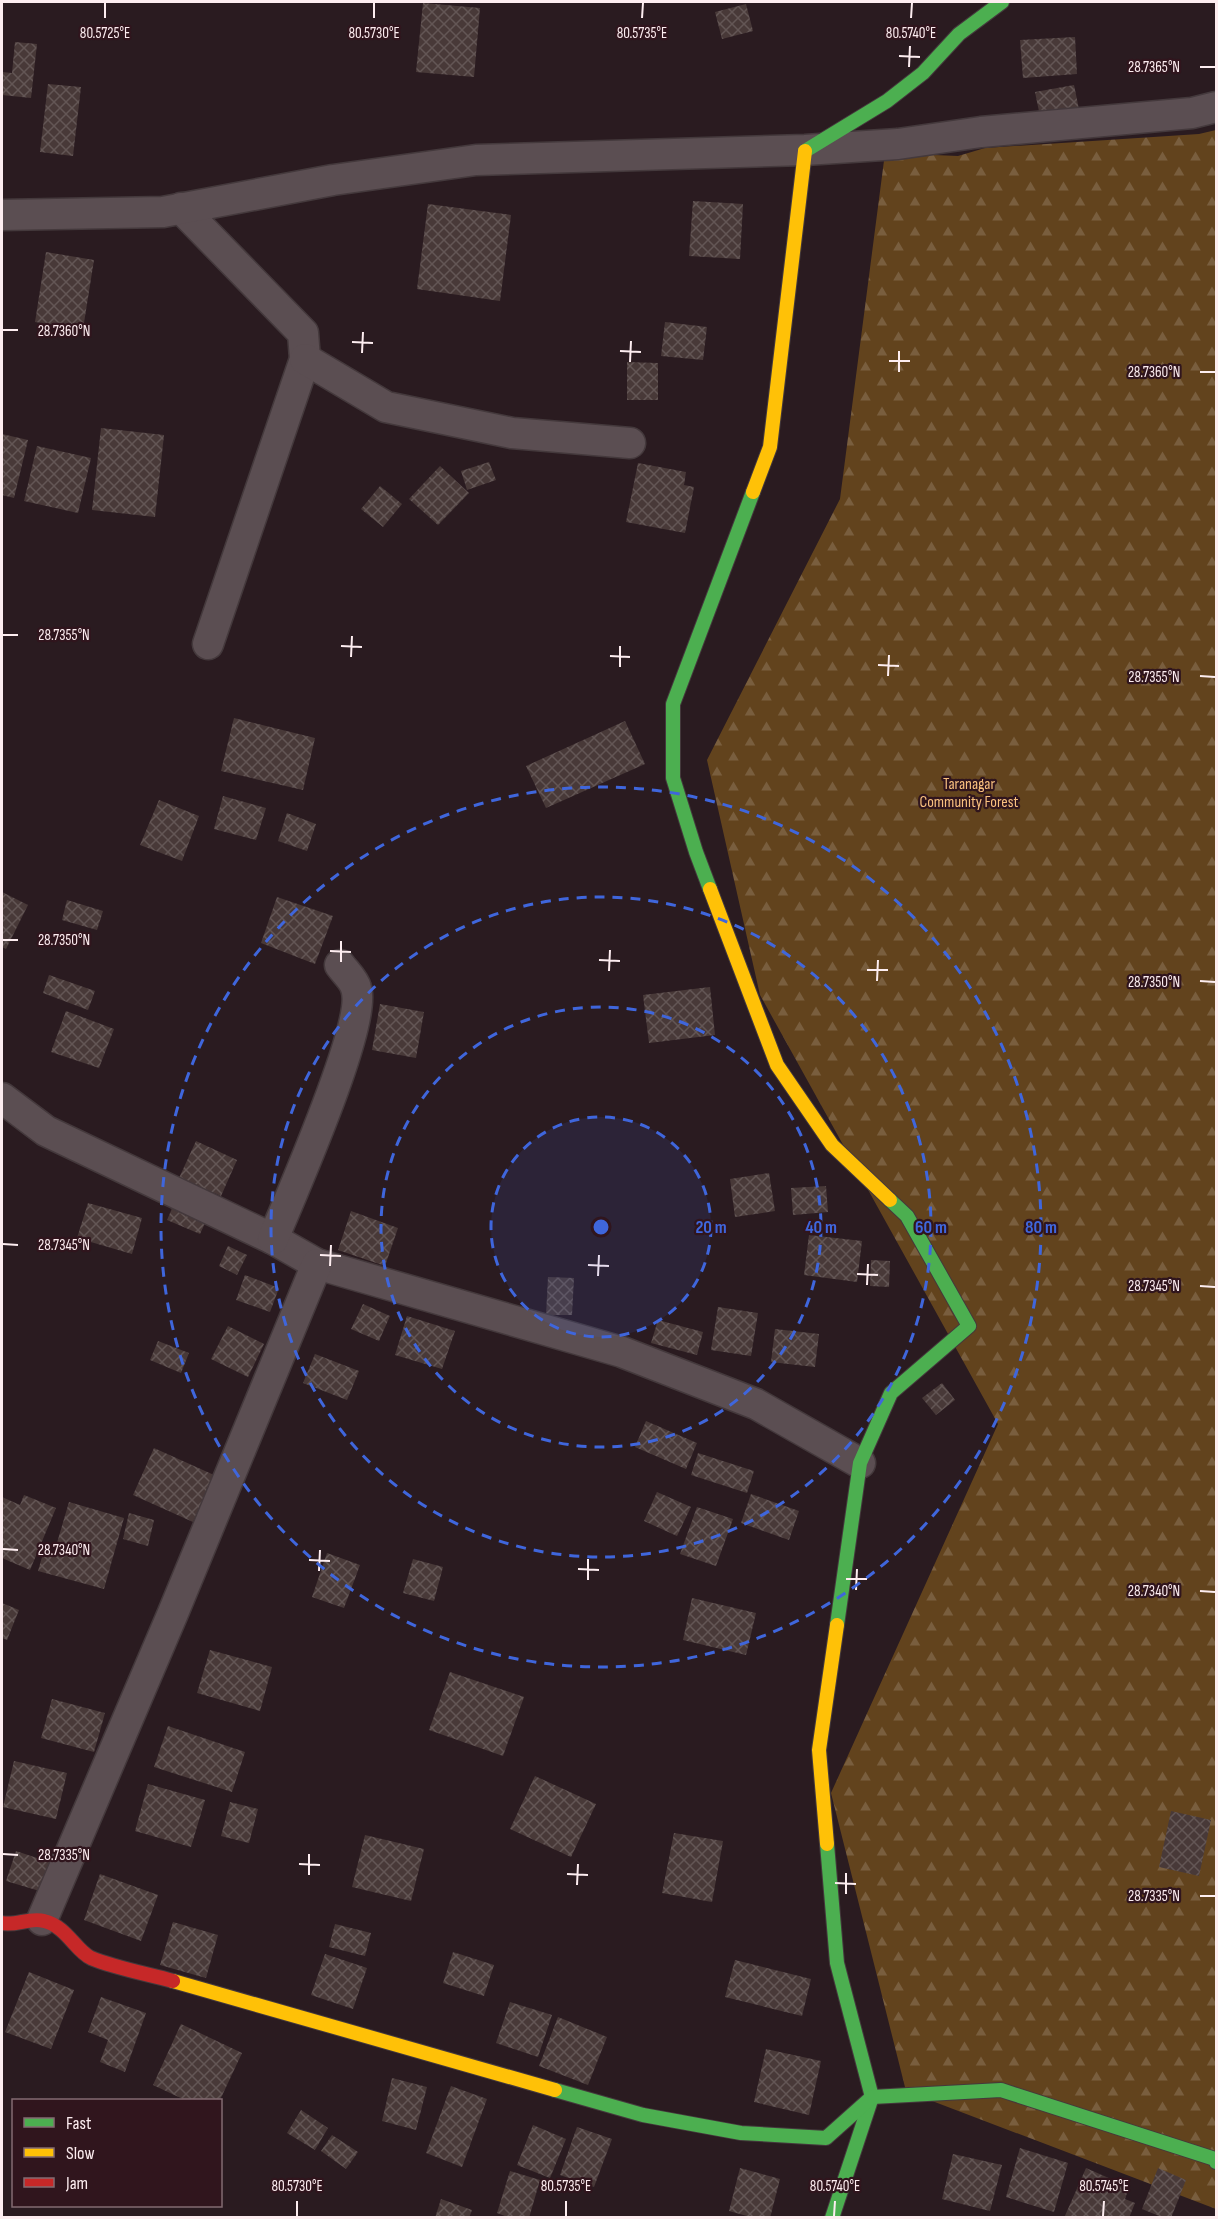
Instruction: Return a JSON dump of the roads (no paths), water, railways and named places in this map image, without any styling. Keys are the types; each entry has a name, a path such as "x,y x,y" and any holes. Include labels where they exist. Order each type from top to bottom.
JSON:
{"street":[{"path":"805,150 887,101 923,73 959,34 1002,2"},
{"path":"2,215 163,212 333,180 476,160 805,150 908,143 981,132 1192,113 1216,107"},
{"path":"805,150 770,447 673,704 673,778 696,852 777,1065 832,1145 907,1216 969,1326 891,1393 860,1463 819,1750 837,1963 872,2097 832,2217"},
{"path":"181,208 303,333 305,359 208,644"},
{"path":"305,359 386,407 512,434 630,443"},
{"path":"273,1239 337,1078 355,1017 356,988 340,965"},
{"path":"2,1098 46,1131 273,1239 317,1264 621,1352 756,1404 860,1463"},
{"path":"42,1920 317,1264"},
{"path":"2,1923 9,1925 42,1920 71,1936 89,1957 643,2115 741,2133 826,2138 872,2097 1001,2090 1215,2159 1216,2162"}],"park label":[{"name":"Taranagar Community Forest","path":"969,793"}]}
